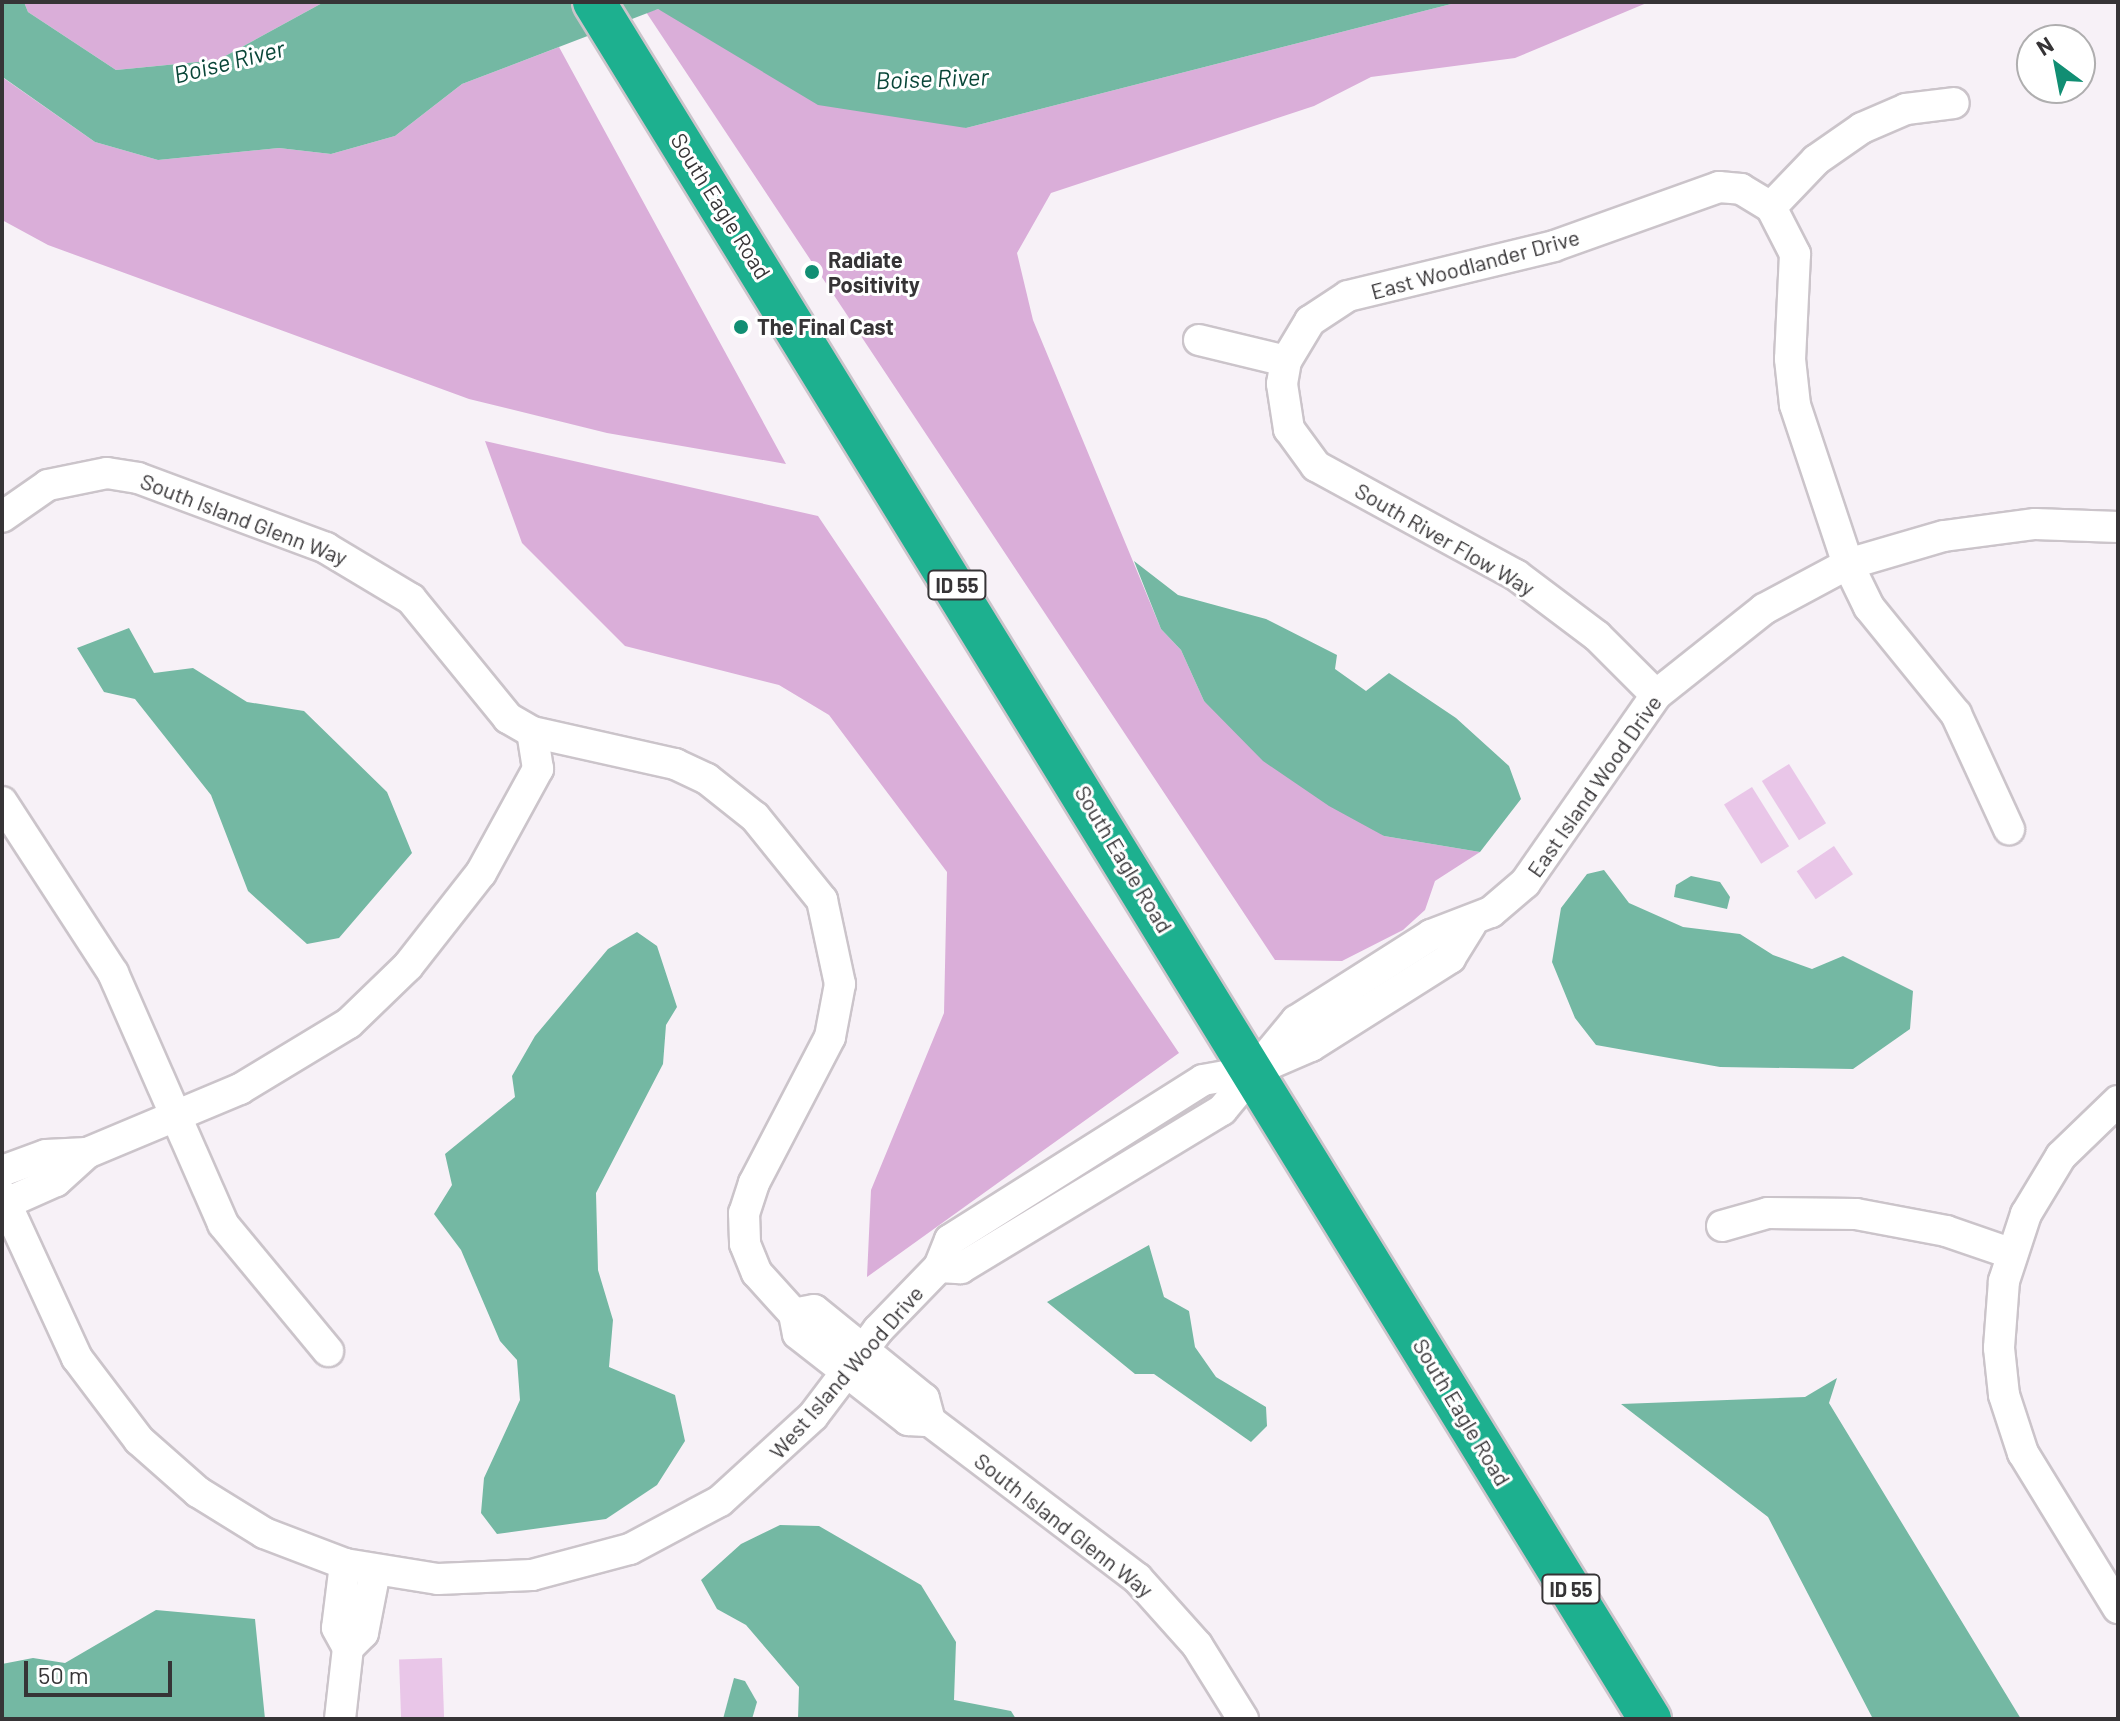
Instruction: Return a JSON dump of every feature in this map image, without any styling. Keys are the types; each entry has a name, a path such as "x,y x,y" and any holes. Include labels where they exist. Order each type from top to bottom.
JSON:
{"highway":[{"name":"South Eagle Road","path":"594,2 1650,1719"}],"street":[{"path":"1954,103 1906,109 1862,128 1816,160 1771,207 1795,254 1790,359 1795,405 1848,564 1869,607 1956,714 2009,829"},
{"name":"East Woodlander Drive","path":"1286,361 1310,321 1348,296 1554,246 1719,187 1741,189 1771,207"},
{"path":"1199,340 1286,361"},
{"name":"South River Flow Way","path":"1286,361 1282,395 1289,429 1316,466 1516,575 1597,636 1656,695"},
{"name":"South Island Glenn Way","path":"2,517 48,485 107,473 138,478 326,548 411,599 489,701 532,732 675,764 707,779 755,817 822,900 838,954 837,1012 744,1213 745,1244 757,1273 794,1314 798,1334 854,1360 924,1399 930,1421 1137,1578 1197,1645 1243,1719"},
{"name":"East Island Wood Drive","path":"1253,1071 1296,1021 1431,935 1471,925 1525,883 1656,695 1764,609 1848,564 1989,528 2118,527"},
{"path":"3,1201 56,1181 87,1153 174,1117 315,1048 408,966 481,873 521,804 538,769 532,732"},
{"path":"2,802 94,937 223,1224 328,1351"},
{"name":"West Island Wood Drive","path":"3,1201 77,1358 139,1440 237,1518 345,1564 375,1571 477,1580 563,1569 630,1549 745,1482 792,1440 854,1360 939,1267 950,1240 1203,1080 1253,1071"},
{"path":"2118,1101 2047,1175 2010,1253 1999,1354 2023,1453 2118,1608"},
{"path":"2,1171 46,1155 87,1153"},
{"path":"1722,1226 1768,1213 1856,1214 1946,1231 2010,1253"},
{"path":"340,1719 348,1648 337,1628 345,1564"},
{"path":"348,1648 363,1633 375,1571"}],"shaded area":[{"path":"24,2 324,2 218,60 116,70 28,12"},
{"path":"1459,2 1649,2 1515,58 1371,77 1314,106 1051,193 1017,253 1033,320 1161,629 1181,650 1204,701 1384,836 1480,852 1435,881 1425,910 1403,930 1342,961 1275,960 646,12 658,9 966,128"},
{"path":"559,47 786,464 607,433 469,399 48,245 2,220 2,77 95,142 158,160 279,148 331,154 395,136 462,84"},
{"path":"485,441 818,516 1179,1053 867,1277 871,1190 944,1013 947,872 829,715 779,685 625,646 522,543"},
{"path":"1789,764 1826,823 1799,840 1762,781"},
{"path":"1752,787 1789,846 1761,864 1724,804"},
{"path":"1834,846 1853,874 1816,899 1797,871"},
{"path":"442,1658 444,1719 401,1719 399,1660"}],"water":[{"name":"Boise River","path":"2,2 24,2 28,12 116,70 218,60 324,2 1459,2 966,128 818,105 658,9 462,84 395,136 331,154 279,148 158,160 95,142 4,78"},
{"path":"1134,561 1178,595 1266,619 1337,655 1335,669 1366,691 1389,673 1456,718 1509,766 1521,799 1480,852 1384,836 1329,806 1263,761 1204,701 1181,650 1161,629"},
{"path":"129,628 154,673 193,668 247,702 304,711 387,792 412,853 339,938 307,944 248,891 211,795 135,699 104,692 77,648"},
{"path":"1604,870 1629,903 1683,927 1740,934 1773,955 1812,969 1843,956 1913,991 1910,1029 1853,1069 1720,1067 1596,1045 1575,1018 1552,962 1561,908 1587,874"},
{"path":"1691,876 1720,882 1730,897 1727,909 1674,897 1676,885"},
{"path":"637,932 657,946 677,1007 666,1025 663,1064 596,1193 598,1270 613,1320 609,1367 675,1395 685,1441 657,1485 606,1519 497,1534 481,1513 484,1478 520,1400 517,1360 500,1341 461,1250 434,1214 452,1185 445,1154 515,1097 512,1076 535,1036 608,949"},
{"path":"1149,1245 1164,1297 1189,1311 1195,1347 1216,1377 1266,1407 1267,1426 1251,1442 1154,1374 1135,1374 1047,1302"},
{"path":"1837,1378 1829,1403 2021,1719 1873,1719 1768,1517 1621,1404 1805,1397"},
{"path":"780,1525 819,1526 921,1585 956,1642 954,1700 1011,1711 1016,1719 798,1719 799,1687 746,1625 717,1609 701,1580 741,1544"},
{"path":"156,1610 255,1619 265,1719 2,1719 2,1664 33,1658 65,1663"},
{"path":"734,1678 745,1681 757,1702 752,1719 723,1719"}],"place":[{"name":"Radiate Positivity","path":"812,272"},
{"name":"The Final Cast","path":"741,327"}]}
